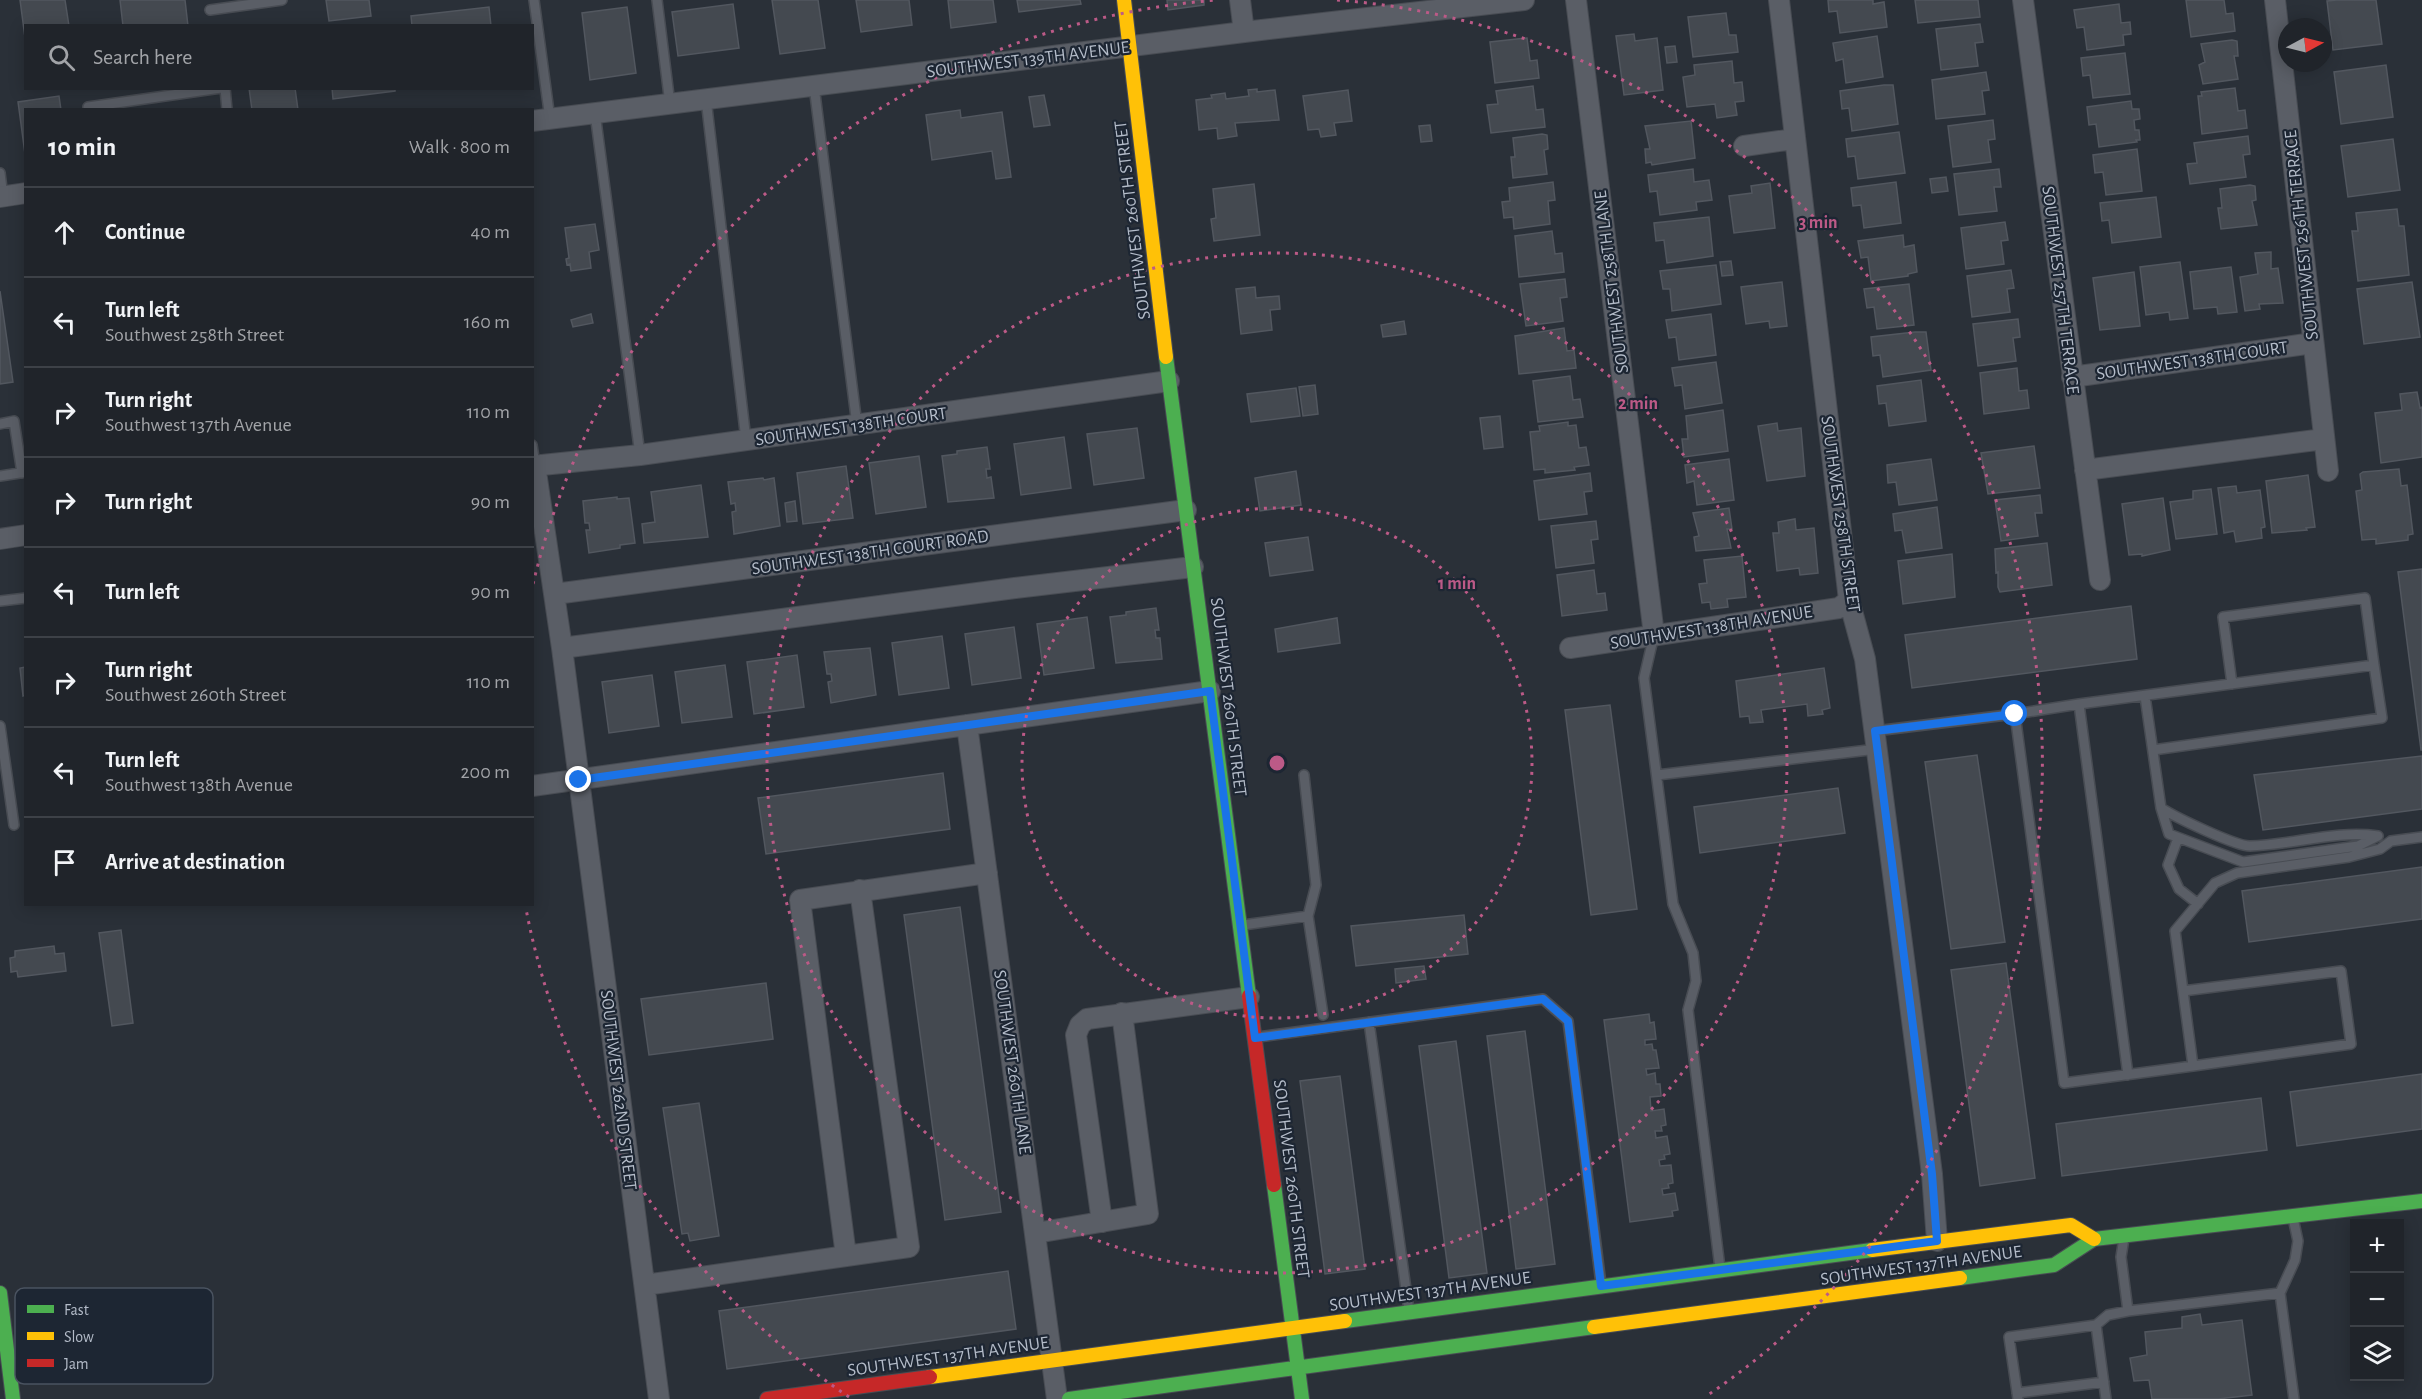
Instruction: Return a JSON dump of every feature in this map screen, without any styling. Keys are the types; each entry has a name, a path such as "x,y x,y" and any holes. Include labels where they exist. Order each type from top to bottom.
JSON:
{"main road":[{"name":"SOUTHWEST 260TH STREET","path":"1124,0 1169,381 1302,1399"},
{"name":"SOUTHWEST 137TH AVENUE","path":"1069,1399 1298,1366 2054,1265 2094,1239 2422,1201"},
{"name":"SOUTHWEST 137TH AVENUE","path":"767,1399 1937,1241 2071,1225 2094,1239"},
{"path":"0,1293 13,1399"}],"street":[{"path":"1240,0 1244,32"},
{"name":"SOUTHWEST 139TH AVENUE","path":"542,120 1244,32 1524,0"},
{"name":"SOUTHWEST 258TH LANE","path":"1576,0 1654,635"},
{"name":"SOUTHWEST 258TH STREET","path":"1779,0 1850,600 1865,659 1876,740 1932,1174 1937,1241"},
{"name":"SOUTHWEST 257TH TERRACE","path":"2023,0 2100,580"},
{"name":"SOUTHWEST 256TH TERRACE","path":"2275,0 2328,471"},
{"path":"1744,146 1794,139"},
{"path":"2,197 24,193"},
{"name":"SOUTHWEST 138TH COURT","path":"2072,377 2313,343"},
{"name":"SOUTHWEST 138TH COURT","path":"534,465 640,455 1169,381"},
{"path":"2085,470 2325,439"},
{"name":"SOUTHWEST 262ND STREET","path":"534,465 555,594 659,1399"},
{"name":"SOUTHWEST 138TH COURT ROAD","path":"555,594 1186,510"},
{"path":"0,538 24,536"},
{"path":"562,648 1015,588 1194,567"},
{"name":"SOUTHWEST 138TH AVENUE","path":"1570,648 1839,608 1850,600"},
{"path":"534,786 1210,691"},
{"name":"SOUTHWEST 260TH LANE","path":"968,725 1057,1399"},
{"path":"846,1256 800,900 987,873"},
{"path":"645,1285 909,1247 860,890"},
{"path":"1102,1222 1076,1035 1080,1024 1087,1019 1122,1013 1249,997"},
{"path":"1036,1233 1148,1214 1122,1013"}],"lane":[{"path":"210,10 282,0"},
{"path":"534,0 542,120"},
{"path":"657,0 670,104"},
{"path":"814,86 857,425"},
{"path":"88,108 209,90"},
{"path":"223,90 227,108"},
{"path":"706,99 746,440"},
{"path":"595,113 640,455"},
{"path":"0,173 2,197"},
{"path":"0,424 14,422 24,473 0,476"},
{"path":"0,601 24,598"},
{"path":"2153,750 2382,718 2365,598 2223,617 2232,684"},
{"path":"1654,635 1644,678 1673,904 1693,953 1696,981 1688,1010 1720,1270"},
{"path":"1657,775 1876,740 2079,704 2374,664"},
{"path":"2145,696 2161,808 2169,834 2243,862 2358,846 2378,836"},
{"path":"2079,704 2128,1075"},
{"path":"2015,714 2064,1083 2351,1044 2342,971 2183,991"},
{"path":"0,726 14,825"},
{"path":"1304,775 1316,885 1308,916 1323,1015"},
{"path":"2161,808 2178,819 2247,846 2356,833 2378,836 2391,841 2422,837"},
{"path":"2178,838 2168,865 2179,889 2198,904"},
{"path":"2193,1066 2175,931 2198,904 2216,884 2237,873 2349,857 2380,849 2391,841"},
{"path":"1240,926 1308,916"},
{"path":"1255,1038 1543,999 1568,1021 1601,1286"},
{"path":"1369,1022 1409,1311"},
{"path":"2293,1216 2298,1241 2295,1260 2280,1293 2294,1399"},
{"path":"2124,1235 2121,1257 2128,1311"},
{"path":"2104,1382 2017,1396 2009,1337 2096,1325 2108,1315 2128,1311 2280,1293"},
{"path":"2096,1325 2106,1399"}],"building":[{"path":"20,0 65,0 69,24 24,24 24,30"},
{"path":"120,0 185,0 188,24 123,24"},
{"path":"326,0 369,0 371,16 329,21"},
{"path":"772,0 818,0 825,48 780,54"},
{"path":"856,0 909,0 912,25 861,32"},
{"path":"948,0 993,0 996,22 951,28"},
{"path":"1017,0 1080,0 1081,4 1019,12"},
{"path":"1167,0 1204,0 1204,5 1168,10"},
{"path":"1828,0 1873,0 1873,4 1884,2 1887,27 1840,33 1837,11 1829,12"},
{"path":"1915,0 1978,0 1980,17 1918,23"},
{"path":"2186,0 2224,0 2226,14 2233,13 2235,31 2191,37"},
{"path":"2376,0 2382,44 2333,50 2332,18 2329,18 2327,1"},
{"path":"733,4 739,48 678,56 672,12"},
{"path":"2119,4 2121,23 2130,22 2131,34 2123,35 2124,45 2087,50 2084,27 2077,28 2074,10"},
{"path":"489,7 491,24 412,24 411,16"},
{"path":"627,7 636,73 590,80 582,13"},
{"path":"1726,13 1729,35 1736,35 1738,52 1693,57 1688,17"},
{"path":"1980,24 1983,42 1975,43 1978,66 1941,70 1936,29"},
{"path":"1634,34 1635,41 1657,38 1663,90 1624,95 1616,36"},
{"path":"1877,36 1883,77 1846,83 1843,59 1836,61 1833,43"},
{"path":"1527,38 1530,61 1537,60 1539,78 1495,83 1490,42"},
{"path":"2237,41 2238,56 2234,56 2238,79 2203,84 2199,65 2205,62 2201,44"},
{"path":"1675,46 1677,62 1667,63 1665,47"},
{"path":"2125,53 2130,94 2093,98 2090,75 2083,76 2081,58"},
{"path":"1732,61 1734,83 1742,82 1744,101 1735,102 1737,115 1717,118 1715,104 1687,107 1683,77 1695,75 1694,65"},
{"path":"2386,65 2393,117 2341,124 2334,72"},
{"path":"1986,72 1989,90 1982,91 1985,114 1936,119 1932,80"},
{"path":"1893,85 1898,124 1852,131 1849,108 1842,109 1840,91"},
{"path":"1533,86 1536,110 1543,109 1545,127 1491,133 1487,105 1498,104 1496,91"},
{"path":"2235,88 2238,111 2245,110 2247,128 2202,134 2198,96 2202,96 2201,92"},
{"path":"1257,89 1257,92 1275,90 1279,120 1235,123 1237,136 1218,139 1217,128 1199,130 1196,100 1212,98 1211,95 1225,93 1226,99 1249,96 1248,90"},
{"path":"249,90 295,90 298,108 252,108"},
{"path":"332,90 395,90 395,91 333,99"},
{"path":"1348,90 1352,121 1334,123 1336,135 1321,137 1319,129 1308,130 1303,96"},
{"path":"1044,95 1050,125 1034,127 1029,97"},
{"path":"59,96 61,108 24,108 24,147 18,102"},
{"path":"2131,101 2132,109 2139,109 2140,119 2134,120 2135,130 2139,130 2140,140 2099,147 2096,124 2089,125 2087,107"},
{"path":"960,110 961,118 1002,112 1011,177 996,179 992,151 932,160 926,115"},
{"path":"1993,120 1995,139 1988,140 1991,162 1953,167 1948,126"},
{"path":"1691,121 1695,158 1652,165 1651,162 1646,163 1645,149 1650,149 1645,126"},
{"path":"1430,125 1432,141 1421,142 1419,126"},
{"path":"1899,132 1905,173 1858,179 1855,156 1848,157 1846,139"},
{"path":"1547,135 1548,149 1544,150 1547,174 1513,178 1511,157 1515,157 1513,138"},
{"path":"2248,136 2250,154 2243,155 2246,177 2190,184 2187,164 2197,163 2194,143"},
{"path":"2393,139 2400,190 2348,197 2341,146"},
{"path":"2137,149 2142,191 2106,195 2103,172 2095,173 2093,155"},
{"path":"1693,169 1694,182 1709,180 1712,200 1696,202 1697,210 1660,215 1657,191 1650,192 1648,175"},
{"path":"1999,169 2001,187 1994,187 1997,211 1959,215 1954,174"},
{"path":"1946,177 1948,191 1932,193 1930,179"},
{"path":"1553,182 1555,200 1548,201 1550,224 1514,229 1513,217 1504,218 1502,202 1510,201 1509,188"},
{"path":"1896,182 1901,223 1864,228 1861,205 1853,206 1851,188"},
{"path":"1770,183 1775,228 1734,233 1729,196 1752,193 1751,186"},
{"path":"1254,184 1260,235 1214,241 1211,219 1216,218 1213,189"},
{"path":"2255,186 2256,200 2252,201 2257,225 2221,229 2218,208 2222,208 2220,189"},
{"path":"2156,197 2161,237 2112,243 2109,220 2102,221 2100,203"},
{"path":"2397,209 2399,226 2404,226 2409,275 2358,281 2352,231 2358,231 2356,213"},
{"path":"1709,217 1713,256 1667,263 1664,240 1656,241 1654,223"},
{"path":"2005,222 2008,240 2001,241 2004,264 1966,269 1961,228"},
{"path":"595,224 599,250 589,252 591,268 571,271 566,259 569,258 565,228"},
{"path":"1552,231 1555,254 1562,253 1564,272 1519,277 1515,236"},
{"path":"1903,235 1904,247 1914,245 1917,272 1908,274 1908,276 1871,281 1868,257 1861,258 1858,241"},
{"path":"2271,252 2271,269 2278,268 2283,303 2259,304 2260,309 2245,311 2240,277 2258,274 2255,253"},
{"path":"1731,261 1733,275 1722,276 1720,262"},
{"path":"2180,262 2188,318 2170,320 2169,312 2146,315 2140,267"},
{"path":"1716,265 1721,304 1672,311 1670,289 1663,289 1660,271"},
{"path":"2231,267 2237,312 2218,314 2217,307 2194,309 2190,272"},
{"path":"2011,270 2014,288 2007,289 2010,312 1972,317 1967,276"},
{"path":"2134,272 2140,326 2100,330 2093,278"},
{"path":"1565,279 1567,297 1560,298 1563,321 1526,326 1520,284"},
{"path":"1782,282 1787,326 1770,328 1769,321 1746,324 1741,287"},
{"path":"2412,282 2420,337 2364,344 2357,289"},
{"path":"1909,284 1914,325 1877,329 1874,307 1867,308 1864,289"},
{"path":"1255,287 1256,298 1279,296 1280,309 1270,310 1272,330 1241,334 1236,289"},
{"path":"0,291 13,382 0,384"},
{"path":"591,314 593,323 573,327 571,320"},
{"path":"1711,314 1716,355 1679,360 1676,337 1669,338 1666,320"},
{"path":"2018,319 2020,337 2013,338 2016,361 1978,366 1973,324"},
{"path":"1404,321 1406,334 1383,337 1381,325"},
{"path":"1564,328 1567,351 1574,350 1576,368 1519,374 1515,336"},
{"path":"1926,332 1931,370 1883,377 1880,355 1873,356 1871,337"},
{"path":"1716,362 1722,403 1685,409 1682,385 1675,386 1672,368"},
{"path":"2017,368 2019,391 2027,390 2029,408 1984,414 1980,373"},
{"path":"1570,376 1573,400 1580,399 1583,417 1538,422 1533,381"},
{"path":"1921,380 1926,421 1889,426 1886,403 1879,404 1877,386"},
{"path":"1315,385 1318,414 1303,416 1299,387"},
{"path":"1296,388 1300,416 1251,422 1247,394"},
{"path":"2417,392 2420,408 2422,407 2422,457 2381,463 2375,413 2402,410 2400,394"},
{"path":"1723,410 1728,451 1684,457 1682,439 1688,439 1686,416"},
{"path":"1500,416 1503,447 1484,449 1480,418"},
{"path":"1568,422 1568,426 1576,425 1579,448 1586,447 1589,465 1574,467 1575,470 1545,473 1545,469 1534,470 1530,432 1540,431 1539,426"},
{"path":"1777,423 1778,431 1801,428 1805,476 1767,481 1758,426"},
{"path":"1137,428 1144,478 1094,485 1087,434"},
{"path":"1064,437 1071,488 1021,495 1014,444"},
{"path":"2034,446 2040,488 1988,494 1981,453"},
{"path":"987,447 990,469 986,469 987,478 991,477 994,498 948,502 942,456 957,454 957,451"},
{"path":"919,456 926,507 876,514 869,463"},
{"path":"1729,459 1734,500 1697,505 1694,481 1687,483 1685,465"},
{"path":"1931,459 1937,500 1899,505 1896,482 1888,483 1887,465"},
{"path":"846,466 853,518 803,524 797,473"},
{"path":"2399,469 2401,486 2407,485 2413,534 2408,535 2408,540 2376,544 2376,539 2362,540 2356,491 2362,490 2360,474"},
{"path":"1296,471 1301,505 1260,511 1255,478"},
{"path":"1590,473 1592,491 1584,492 1587,514 1539,520 1534,481"},
{"path":"2308,475 2315,527 2306,528 2307,530 2272,533 2266,481"},
{"path":"763,478 764,480 774,478 780,526 734,534 732,512 736,511 735,503 731,504 728,482"},
{"path":"701,485 708,537 644,543 642,524 655,522 651,492"},
{"path":"2236,486 2237,493 2260,490 2265,527 2261,528 2262,538 2236,542 2234,531 2224,533 2218,488"},
{"path":"2211,489 2217,534 2176,539 2170,502 2193,499 2193,491"},
{"path":"2040,495 2042,513 2035,513 2038,536 2001,541 1995,500"},
{"path":"617,497 617,499 629,498 635,543 589,553 586,530 590,530 589,523 585,523 583,501"},
{"path":"2163,498 2170,550 2142,556 2142,554 2129,555 2122,504"},
{"path":"795,501 797,521 787,522 785,503"},
{"path":"1937,507 1942,548 1906,553 1902,530 1895,531 1893,514"},
{"path":"1729,508 1732,529 1727,529 1731,548 1696,551 1694,537 1699,536 1693,513"},
{"path":"1795,519 1796,530 1814,528 1818,573 1800,575 1799,568 1777,571 1773,533 1779,533 1778,522"},
{"path":"1596,521 1598,539 1591,540 1594,563 1556,568 1551,526"},
{"path":"1308,537 1313,570 1270,576 1265,543"},
{"path":"2047,543 2052,585 2000,592 1995,549"},
{"path":"1952,554 1955,597 1903,604 1898,561"},
{"path":"1742,556 1746,597 1727,599 1728,607 1711,609 1710,602 1702,603 1699,584 1707,583 1704,560"},
{"path":"2422,569 2422,750 2421,750 2398,572"},
{"path":"1594,570 1597,594 1605,593 1607,610 1562,616 1557,575"},
{"path":"2131,606 2137,659 1912,688 1905,635"},
{"path":"1156,608 1159,630 1155,630 1156,638 1160,638 1162,659 1116,663 1110,617 1126,615 1126,612"},
{"path":"1087,617 1094,668 1044,675 1037,624"},
{"path":"1337,618 1340,643 1278,652 1275,629"},
{"path":"1014,627 1021,678 972,685 965,634"},
{"path":"942,636 949,688 899,695 892,643"},
{"path":"870,648 876,695 831,703 828,682 832,681 831,674 827,674 824,652"},
{"path":"797,655 804,707 754,714 747,662"},
{"path":"725,665 732,717 682,723 675,672"},
{"path":"24,667 23,696 20,668"},
{"path":"1824,668 1830,708 1822,710 1823,714 1808,716 1807,704 1761,710 1763,722 1750,723 1749,716 1740,717 1736,681"},
{"path":"652,675 659,726 609,733 602,682"},
{"path":"1610,705 1637,909 1591,915 1565,710"},
{"path":"1977,755 2005,942 1951,949 1925,762"},
{"path":"2422,756 2422,809 2263,830 2254,775"},
{"path":"943,773 950,829 766,854 758,798"},
{"path":"1838,788 1845,833 1700,853 1694,807"},
{"path":"2422,867 2422,919 2249,942 2242,891"},
{"path":"960,907 1001,1212 945,1220 904,915"},
{"path":"1464,915 1468,954 1356,966 1351,926"},
{"path":"121,930 133,1023 112,1026 99,933"},
{"path":"54,946 55,954 64,953 66,971 18,977 17,971 11,972 10,958 15,957 15,951"},
{"path":"2006,963 2035,1178 1980,1186 1951,970"},
{"path":"1424,966 1426,979 1396,983 1395,969"},
{"path":"766,983 773,1039 649,1055 641,999"},
{"path":"1649,1014 1650,1023 1654,1022 1656,1039 1645,1040 1645,1045 1652,1044 1653,1050 1656,1050 1659,1068 1646,1069 1647,1075 1655,1073 1656,1084 1660,1084 1661,1096 1650,1097 1651,1111 1664,1109 1666,1125 1661,1126 1662,1131 1655,1131 1656,1138 1667,1136 1670,1154 1664,1155 1665,1159 1659,1160 1660,1166 1671,1165 1673,1183 1668,1184 1669,1188 1662,1189 1663,1195 1675,1193 1678,1210 1672,1211 1673,1216 1630,1222 1604,1020"},
{"path":"1525,1031 1555,1264 1516,1269 1487,1036"},
{"path":"1456,1041 1487,1273 1449,1278 1419,1046"},
{"path":"2422,1074 2422,1129 2297,1146 2290,1092"},
{"path":"1340,1076 1365,1269 1325,1274 1300,1081"},
{"path":"2261,1098 2267,1150 2062,1176 2056,1124"},
{"path":"699,1103 719,1236 690,1241 688,1233 682,1234 663,1108"},
{"path":"1008,1271 1016,1329 727,1369 719,1311"},
{"path":"2200,1314 2202,1325 2242,1320 2252,1395 2218,1399 2152,1399 2149,1380 2134,1381 2130,1358 2147,1355 2145,1332 2182,1328 2182,1317"}],"traffic: fast":[{"path":"1166,357 1249,996"},
{"path":"1274,1185 1302,1399"},
{"path":"1960,1278 2054,1265 2094,1239 2422,1201"},
{"path":"1345,1321 1872,1250"},
{"path":"0,1293 13,1399"},
{"path":"1069,1399 1594,1327"}],"traffic: slow":[{"path":"1124,0 1166,357"},
{"path":"1872,1250 2071,1225 2094,1239"},
{"path":"1594,1327 1960,1278"},
{"path":"930,1377 1345,1321"}],"traffic: jam":[{"path":"1249,996 1274,1185"},
{"path":"767,1399 930,1377"}],"route":[{"path":"579,780 1210,691 1255,1038 1543,999 1568,1021 1601,1286 1937,1241 1932,1174 1875,731 2015,714"}]}
